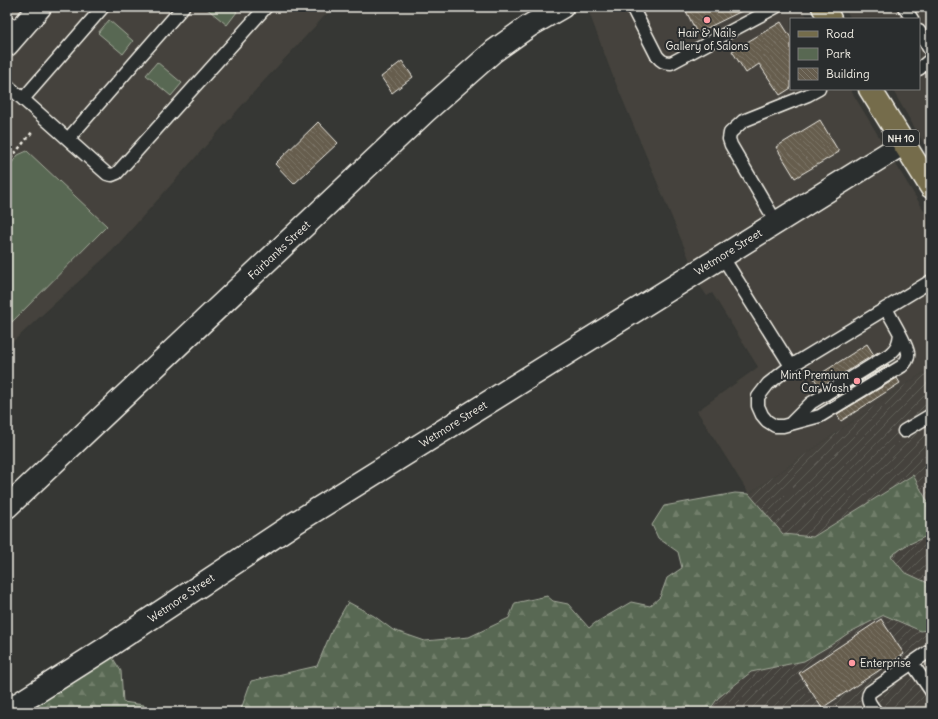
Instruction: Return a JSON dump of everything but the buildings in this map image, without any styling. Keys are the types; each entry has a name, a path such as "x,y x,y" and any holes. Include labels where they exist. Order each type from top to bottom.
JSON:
{"main road":[{"path":"823,7 829,18"},
{"name":"NH 10","path":"877,91 904,143 931,187"}],"street":[{"path":"11,32 40,7"},
{"name":"Fairbanks Street","path":"7,507 425,112 494,52 529,26 562,7"},
{"name":"Wetmore Street","path":"7,711 109,646 295,523 904,143"}],"lane":[{"path":"23,99 103,7"},
{"path":"68,139 183,7"},
{"path":"7,85 107,174 112,175 117,173 266,7"},
{"path":"632,7 660,61 671,63 776,7"},
{"path":"904,7 911,18"},
{"path":"920,34 931,52"},
{"path":"920,68 931,59"},
{"path":"776,222 731,145 729,139 730,133 743,121 817,90"},
{"path":"722,256 791,366"},
{"path":"886,308 908,353 908,360 902,366 820,416 783,426 775,426 767,421 762,415 758,406 758,397 768,384 791,366 886,308 931,281"},
{"path":"792,423 810,403 890,354 896,349 900,334"},
{"path":"904,431 931,415"},
{"path":"876,712 868,700 867,695 931,650"},
{"path":"912,663 931,691"}],"path":[{"path":"7,163 44,118"}],"shaded area":[{"path":"7,7 333,7 262,83 112,251 7,347"},
{"path":"587,7 802,7 808,18 790,18 790,90 851,90 931,222 931,368 749,494 697,411 758,367 712,293 707,296 698,283 612,74"},
{"path":"844,7 931,7 931,156 893,90 920,90 920,18 850,18"},
{"path":"931,368 931,508 913,475 813,537 783,534 749,494"},
{"path":"931,534 931,586 928,583 904,572 890,556 905,546"},
{"path":"884,615 921,631 931,629 931,712 708,712 718,698 751,672 804,661 850,632"}],"green space":[{"path":"205,7 231,7 237,12 227,25"},
{"path":"109,20 133,41 123,54 98,33"},
{"path":"157,62 182,83 171,96 146,75"},
{"path":"27,151 107,226 7,327 7,169 18,155"},
{"path":"913,475 931,508 931,534 905,546 891,556 904,572 928,583 931,586 931,629 921,631 884,615 850,632 804,661 751,672 718,698 708,712 240,712 251,681 317,666 332,630 348,602 374,616 393,630 425,641 469,637 509,618 515,603 547,596 553,601 568,604 589,628 631,602 650,606 660,597 667,578 682,568 678,552 658,538 652,525 664,506 735,493 749,494 783,534 813,537"},
{"path":"109,652 121,671 123,702 144,705 141,712 17,712"}],"place":[{"name":"Hair & Nails Gallery of Salons","path":"707,20"},
{"name":"Mint Premium Car Wash","path":"857,381"},
{"name":"Enterprise","path":"852,663"}]}
